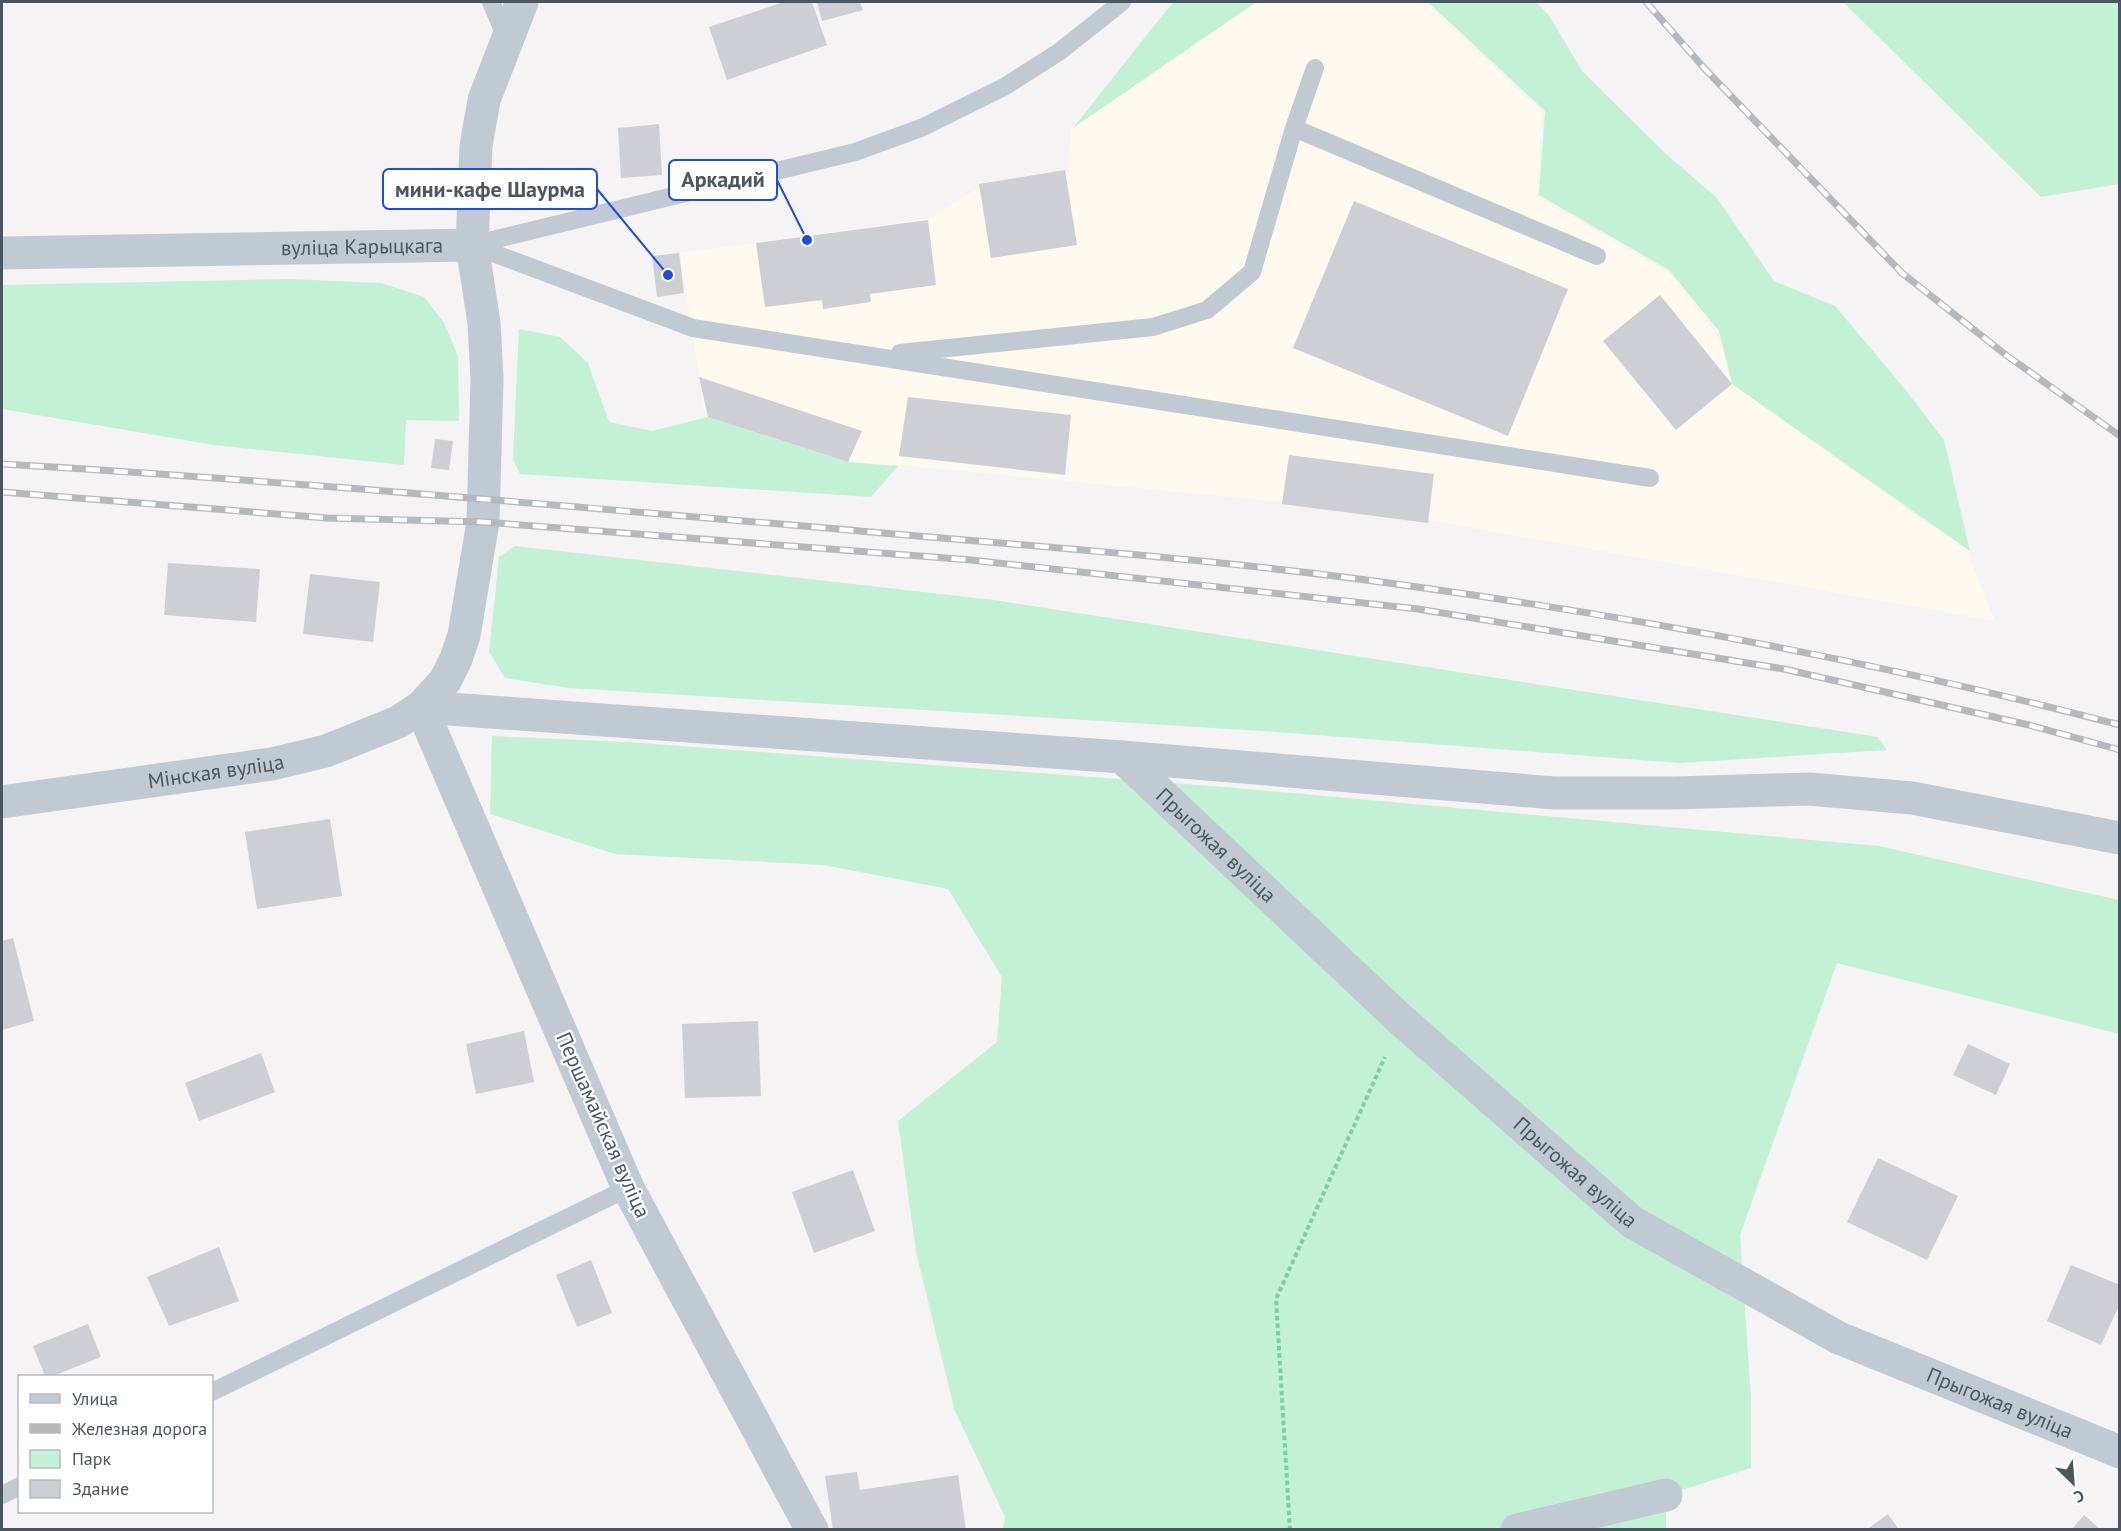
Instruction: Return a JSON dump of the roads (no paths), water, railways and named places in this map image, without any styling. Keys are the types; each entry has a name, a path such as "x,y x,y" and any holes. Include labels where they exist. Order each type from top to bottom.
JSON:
{"street":[{"name":"вуліца Карыцкага","path":"2,253 472,245 476,146 484,100 522,2"},
{"name":"Мінская вуліца","path":"2,802 272,764 326,751 398,722 422,707 445,681 464,635 483,522 487,379 484,323 472,245"},
{"path":"422,707 1122,757 1554,793 1675,793 1809,789 1912,798 2120,838"},
{"name":"Першамайская вуліца","path":"422,707 628,1188 812,1530"},
{"name":"Прыгожая вуліца","path":"1122,757 1401,1020 1632,1222 1839,1338 2120,1452"},
{"path":"1517,1530 1666,1495"}],"lane":[{"path":"491,2 507,40"},
{"path":"472,245 855,152 921,128 1004,87 1050,58 1122,2"},
{"path":"875,356 1153,327 1207,310 1252,272 1294,128 1315,68"},
{"path":"1294,128 1596,256"},
{"path":"472,245 693,327 1650,478"},
{"path":"213,1392 628,1188"},
{"path":"2,1495 18,1487"}],"railway":[{"path":"1646,2 1704,68 1902,273 2006,355 2120,436"},
{"path":"2,464 311,485 620,511 1126,554 1350,578 1512,601 1774,646 1948,683 2120,725"},
{"path":"2,492 327,518 483,522 971,560 1418,609 1784,669 2029,725 2120,750"}],"place":[{"name":"Аркадий","path":"807,240"},
{"name":"мини-кафе Шаурма","path":"668,275"}]}
